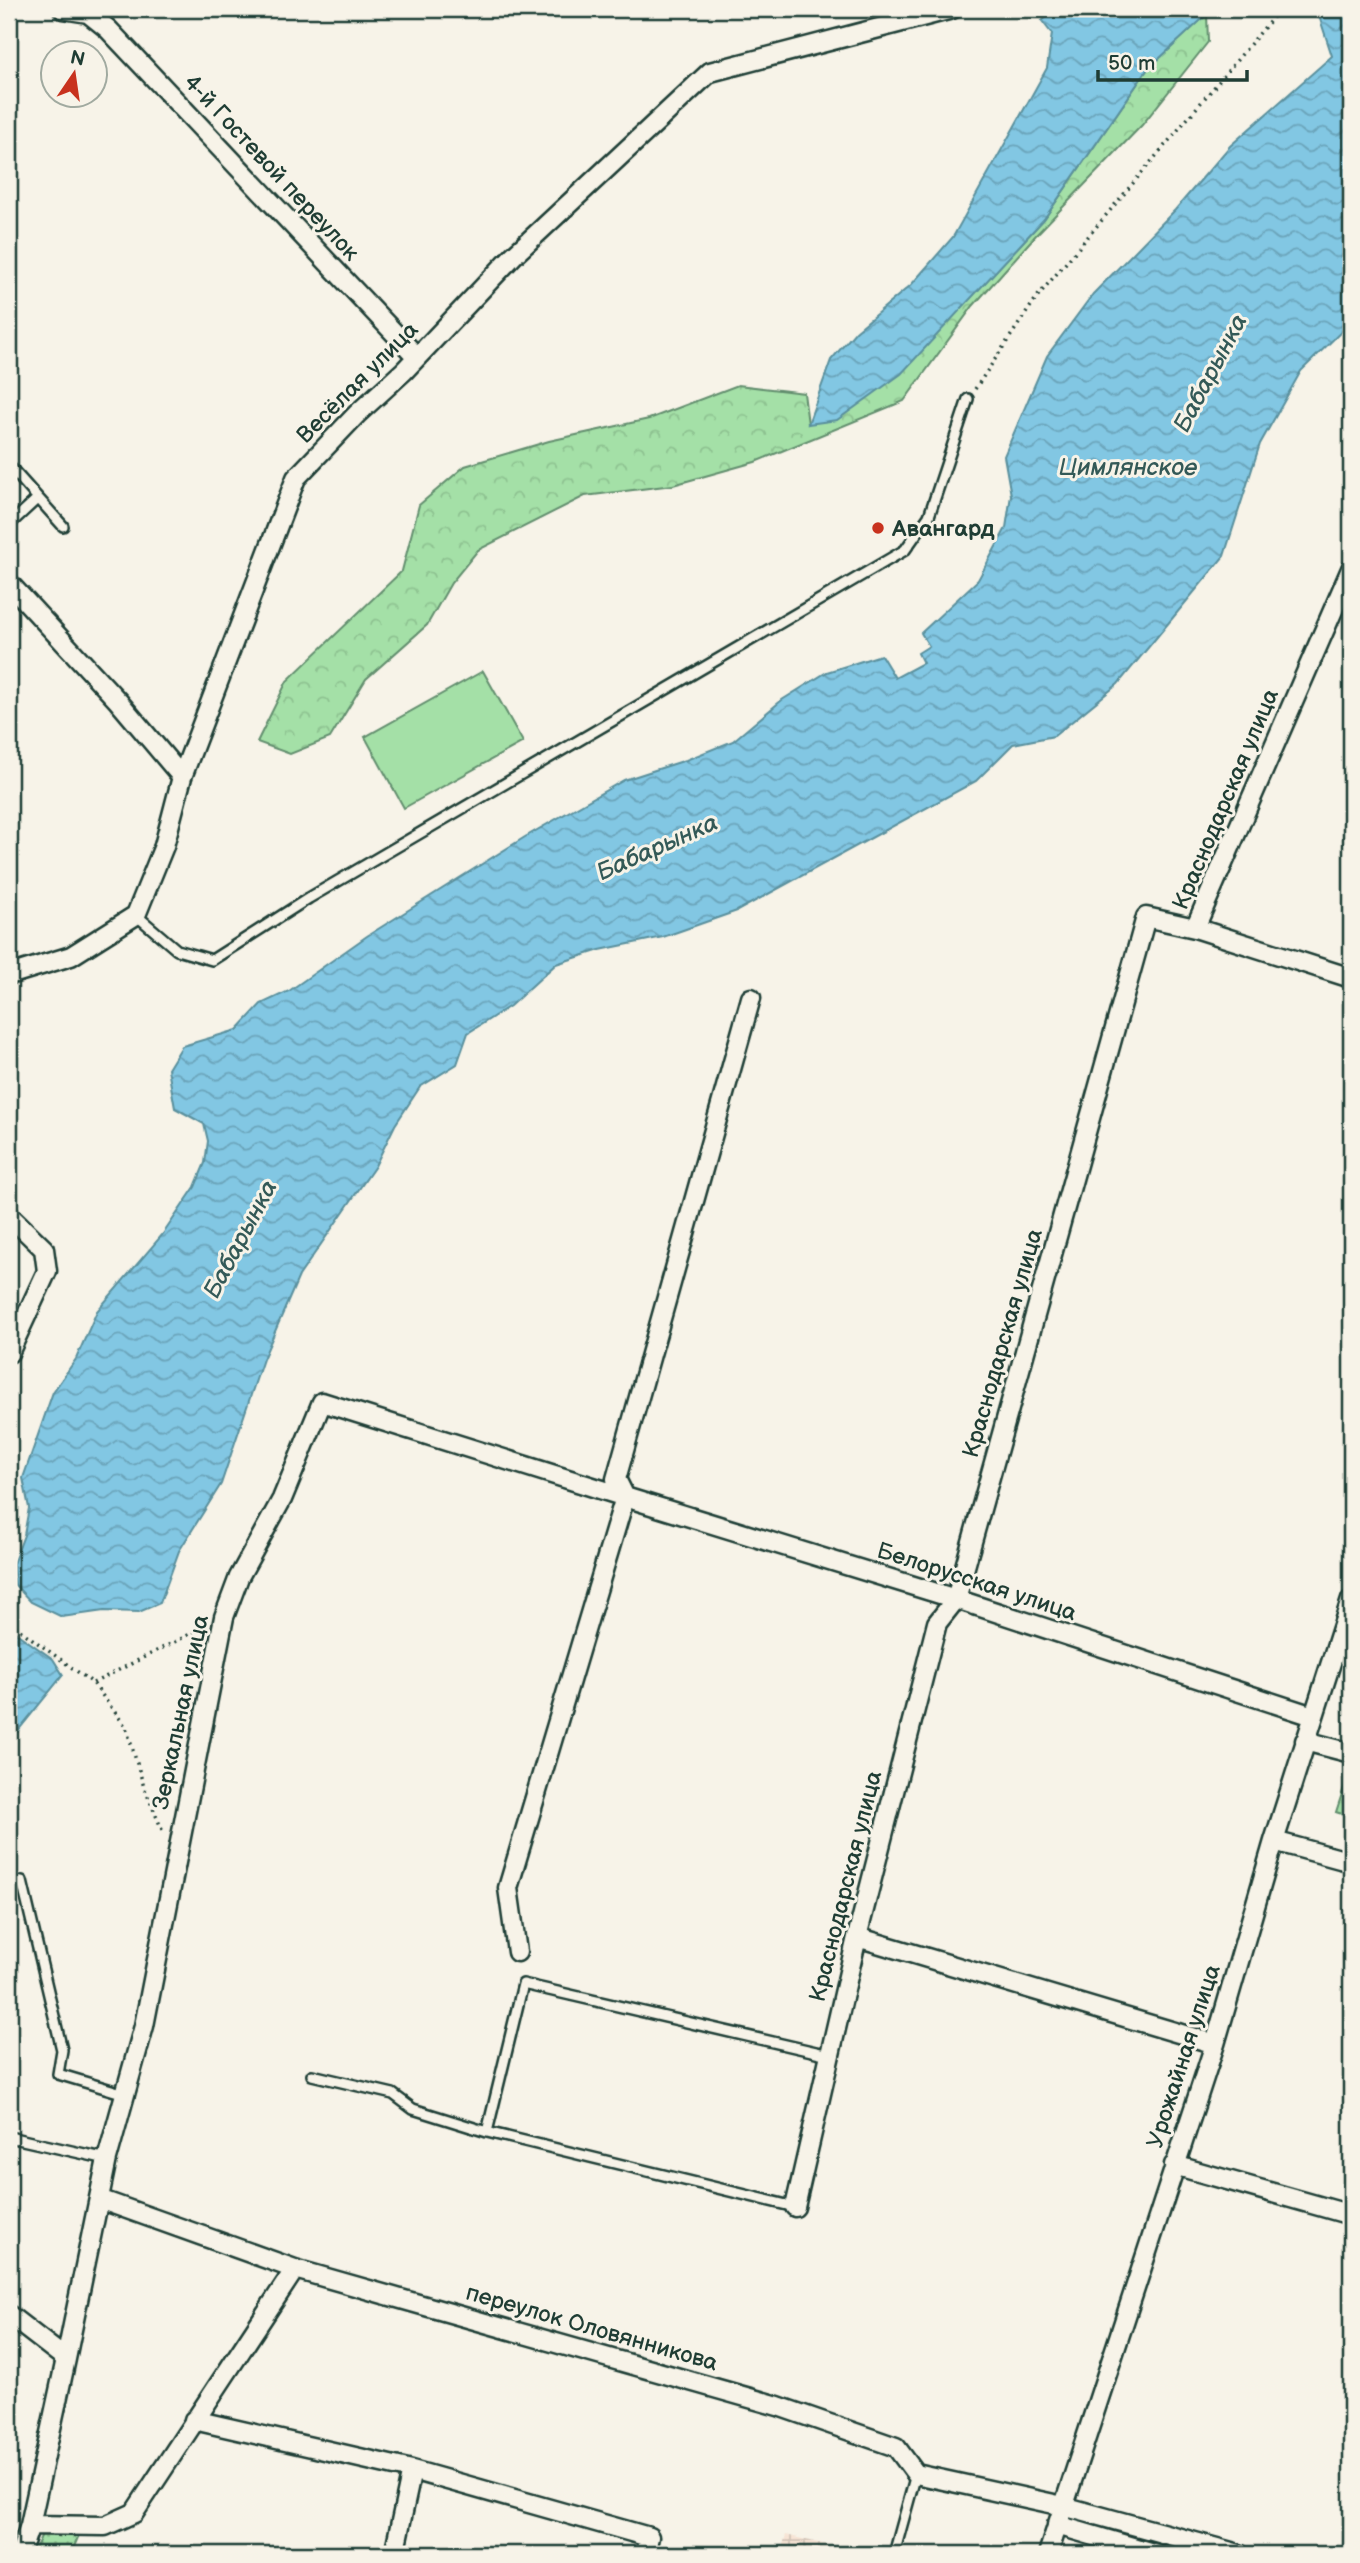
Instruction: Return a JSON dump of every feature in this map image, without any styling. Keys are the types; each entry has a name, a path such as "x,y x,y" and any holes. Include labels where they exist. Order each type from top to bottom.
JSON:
{"street":[{"path":"63,9 90,11"},
{"name":"Весёлая улица","path":"136,915 164,846 182,776 296,478 514,255 710,72 952,9"},
{"name":"4-й Гостевой переулок","path":"90,11 417,357"},
{"name":"Краснодарская улица","path":"795,2207 857,1937 937,1623 956,1599 1146,917 1195,928 1351,569"},
{"path":"9,583 118,701 182,776"},
{"path":"9,975 71,956 136,915"},
{"path":"1195,928 1351,978"},
{"path":"517,1952 508,1888 625,1497 616,1479 751,998"},
{"path":"9,1215 44,1249 47,1271 9,1353"},
{"name":"Зеркальная улица","path":"20,2554 30,2525 107,2159 144,2026 174,1859 224,1617 239,1577 282,1499 321,1402 625,1497"},
{"name":"Белорусская улица","path":"625,1497 956,1599 1313,1716"},
{"name":"Урожайная улица","path":"1048,2554 1215,2044 1274,1841 1351,1600"},
{"path":"1305,1741 1351,1753"},
{"path":"1274,1841 1351,1862"},
{"path":"857,1937 1215,2044"},
{"path":"1174,2165 1351,2215"},
{"name":"переулок Оловянникова","path":"99,2199 295,2269 778,2406 896,2447 916,2474"},
{"path":"30,2525 105,2526 134,2513 295,2269"},
{"path":"9,2315 66,2358"},
{"path":"194,2420 412,2470 649,2537 645,2554"},
{"path":"394,2554 412,2470"},
{"path":"916,2474 1063,2506 1239,2554"},
{"path":"1057,2525 1156,2554"}],"lane":[{"path":"136,915 177,950 212,960 309,898 905,550 929,516 968,399"},
{"path":"12,469 63,526"},
{"path":"9,525 38,498"},
{"path":"22,1881 62,2050 58,2074 125,2094"},
{"path":"487,2132 523,1984 829,2055"},
{"path":"312,2075 393,2095 413,2109 487,2132 795,2207"},
{"path":"9,2137 107,2159"},
{"path":"894,2554 916,2474"}],"path":[{"path":"968,399 1037,297 1279,9"},
{"path":"93,1683 224,1617"},
{"path":"9,1622 93,1683 126,1727 144,1787 174,1859"}],"shaded area":[{"path":"786,2535 851,2551 851,2554 780,2554"}],"green space":[{"path":"1207,14 1208,42 1142,125 1036,235 973,306 904,401 755,462 673,485 585,496 478,550 451,583 427,625 366,679 330,738 290,754 257,742 287,681 402,571 419,505 465,466 549,441 649,419 738,385 804,393 808,424 900,374 1044,219 1147,70"},
{"path":"483,671 523,742 404,808 365,737"},
{"path":"1351,1766 1351,1817 1336,1812"},
{"path":"42,2534 79,2535 71,2554 33,2554"}],"water":[{"path":"1056,9 1213,9 1147,70 1044,219 901,374 837,420 808,424 831,360 856,331 911,285 953,237 1047,68 1052,34 1042,21"},
{"name":"Цимлянское","path":"1309,9 1351,9 1351,322 1301,371 1260,444 1224,556 1118,684 1054,736 1013,744 976,781 737,911 663,937 600,950 556,964 510,1006 468,1033 457,1064 420,1087 395,1125 375,1166 299,1276 263,1359 221,1484 179,1551 160,1603 139,1612 104,1611 62,1617 31,1602 15,1585 13,1564 24,1535 29,1508 23,1478 53,1392 76,1359 97,1311 163,1234 195,1187 205,1163 208,1141 204,1124 175,1108 168,1069 182,1046 237,1030 261,1004 289,991 367,936 525,837 624,780 733,741 782,700 827,672 881,655 895,678 923,663 918,653 929,646 921,633 978,580 1006,528 1011,495 1004,456 1047,356 1093,294 1175,210 1230,146 1332,56 1320,19"},
{"path":"9,1628 53,1659 63,1675 9,1742"}],"place":[{"name":"Авангард","path":"878,528"}],"water label":[{"name":"Бабарынка","path":"1210,373"},
{"name":"Бабарынка","path":"657,847"},
{"name":"Бабарынка","path":"240,1239"}]}
